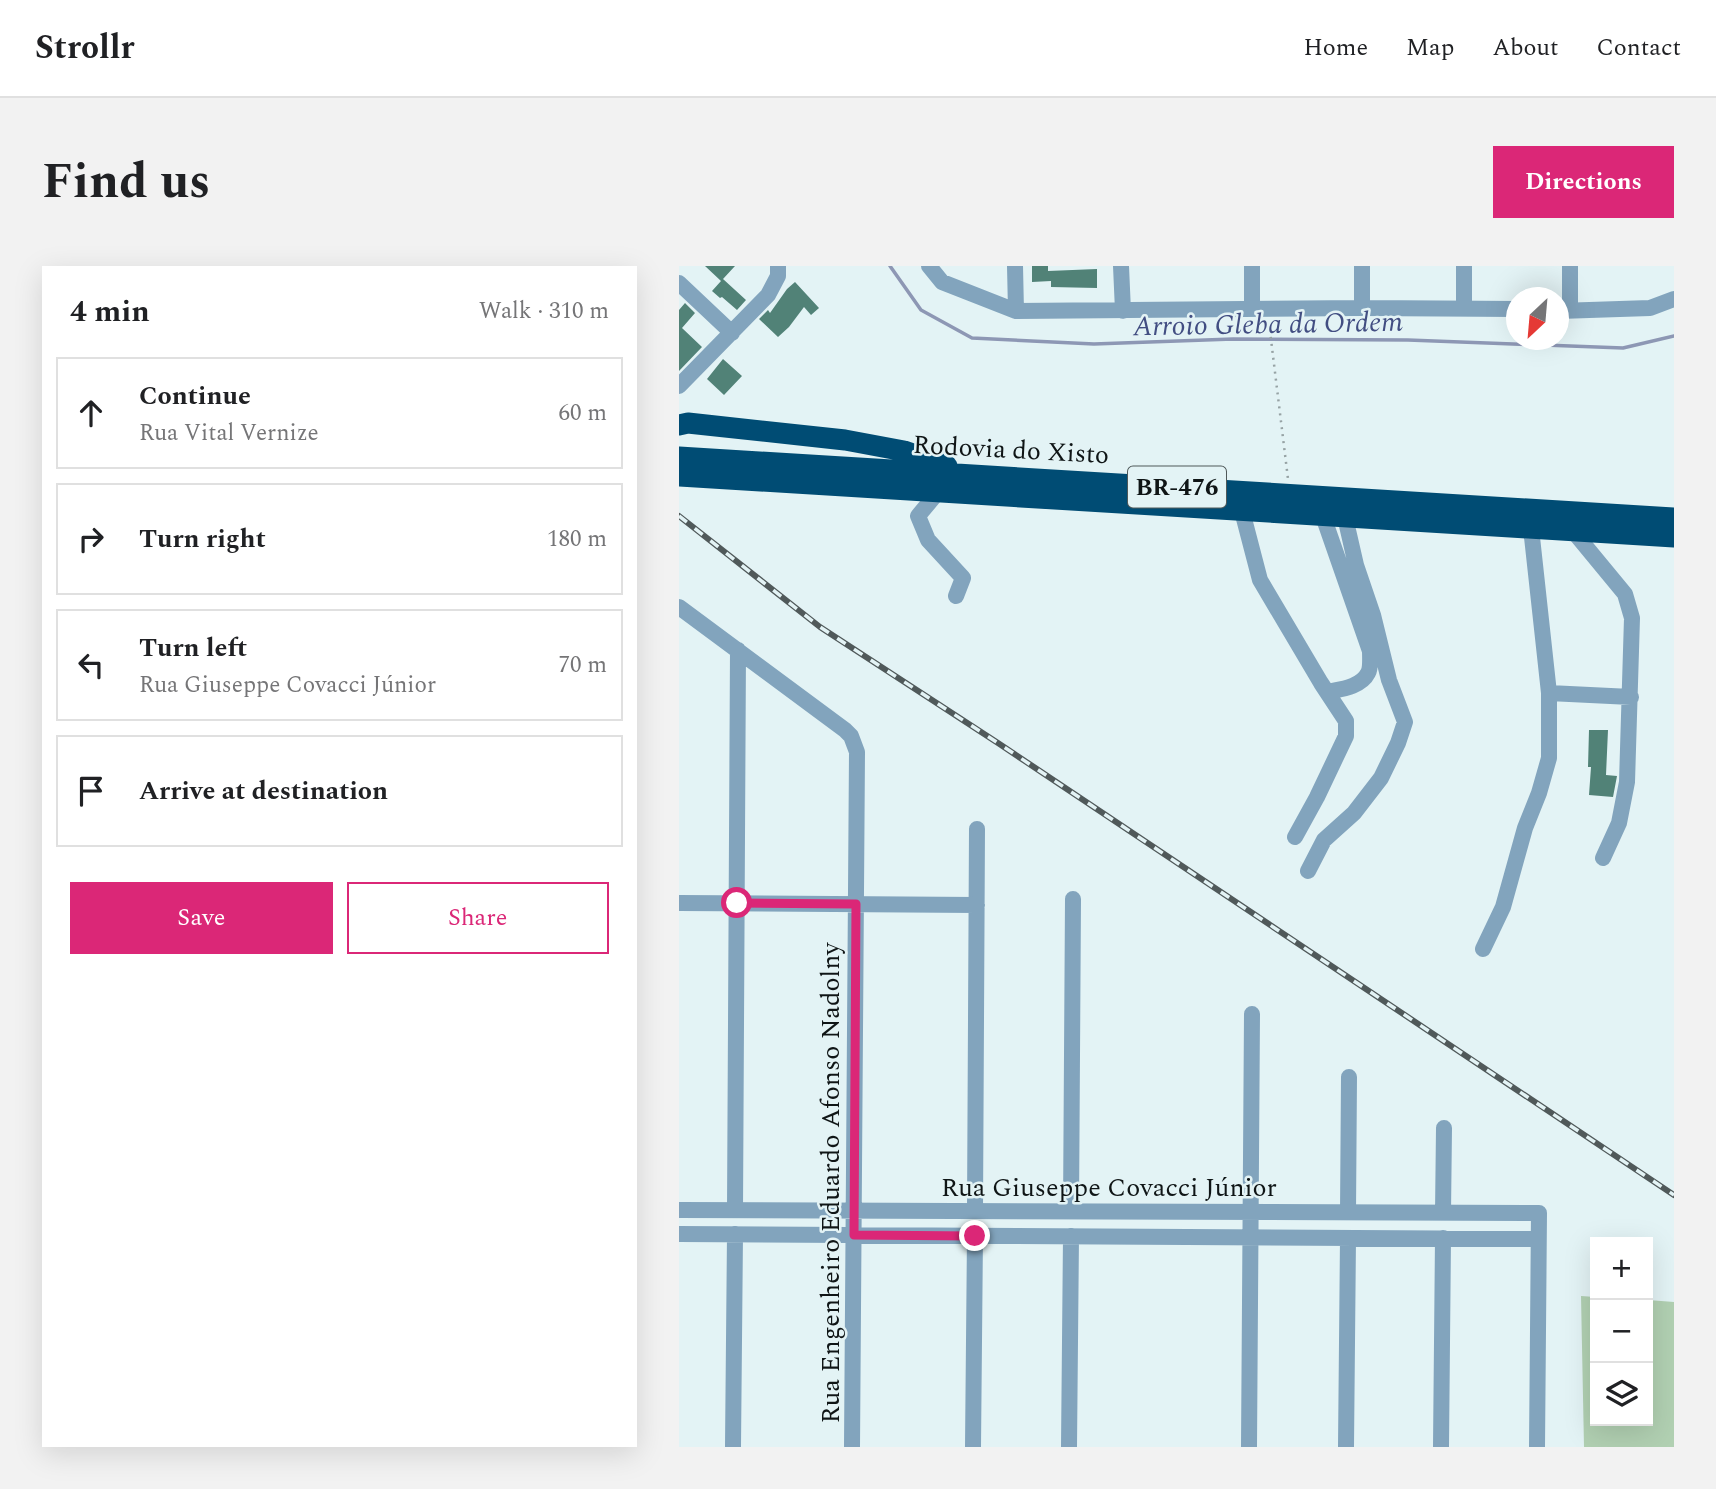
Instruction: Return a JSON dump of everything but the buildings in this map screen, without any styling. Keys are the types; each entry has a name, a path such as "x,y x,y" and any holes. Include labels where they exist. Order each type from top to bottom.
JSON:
{"highway":[{"path":"682,422 857,443 904,452 976,475"},
{"name":"Rodovia do Xisto","path":"679,457 1674,518"},
{"name":"Rodovia do Xisto","path":"679,477 1674,537"}],"street":[{"path":"679,386 768,295 778,276 778,266"},
{"path":"929,266 941,282 1016,311 1506,309"},
{"path":"1015,266 1016,311"},
{"path":"1121,266 1123,311"},
{"path":"1252,266 1252,309"},
{"path":"1361,308 1362,266"},
{"path":"1464,266 1464,308"},
{"path":"1567,287 1570,266"},
{"path":"679,283 732,333"},
{"path":"1569,311 1650,308 1674,299"},
{"path":"938,492 918,516 928,540 963,578 956,596"},
{"path":"1242,511 1260,580 1346,721 1346,736 1295,837"},
{"path":"1323,516 1370,651 1370,672 1364,679 1351,687 1327,692"},
{"path":"1308,871 1324,841 1354,813 1381,778 1405,722 1389,680 1345,517"},
{"path":"1483,949 1503,906 1525,828 1549,758 1549,693 1531,528"},
{"path":"1573,531 1625,594 1632,618 1627,782 1619,823 1603,858"},
{"path":"679,607 738,650 735,1210"},
{"name":"Rua Engenheiro Eduardo Afonso Nadolny","path":"738,650 845,730 851,736 857,752 852,1447"},
{"path":"1549,693 1631,697"},
{"path":"975,1211 977,829"},
{"path":"1071,1211 1073,898"},
{"path":"679,903 977,905"},
{"path":"1249,1447 1252,1014"},
{"path":"1348,1212 1349,1077"},
{"path":"1443,1213 1444,1128"},
{"name":"Rua Giuseppe Covacci Júnior","path":"679,1210 1539,1213 1538,1239 679,1234"},
{"path":"733,1447 735,1234"},
{"path":"973,1447 975,1236"},
{"path":"1069,1447 1071,1236"},
{"path":"1346,1447 1347,1238"},
{"path":"1441,1447 1443,1238"},
{"path":"1537,1447 1538,1239"}],"path":[{"path":"1268,318 1290,494"}],"green space":[{"path":"1581,1296 1590,1297 1590,1426 1653,1426 1653,1300 1674,1302 1674,1447 1584,1447"}],"waterway":[{"name":"Arroio Gleba da Ordem","path":"890,266 921,310 972,338 1094,344 1233,339 1408,340 1623,348 1674,336"}],"railway":[{"path":"679,516 820,627 1674,1195"}],"route":[{"path":"737,903 856,904 854,1235 975,1236"}]}
